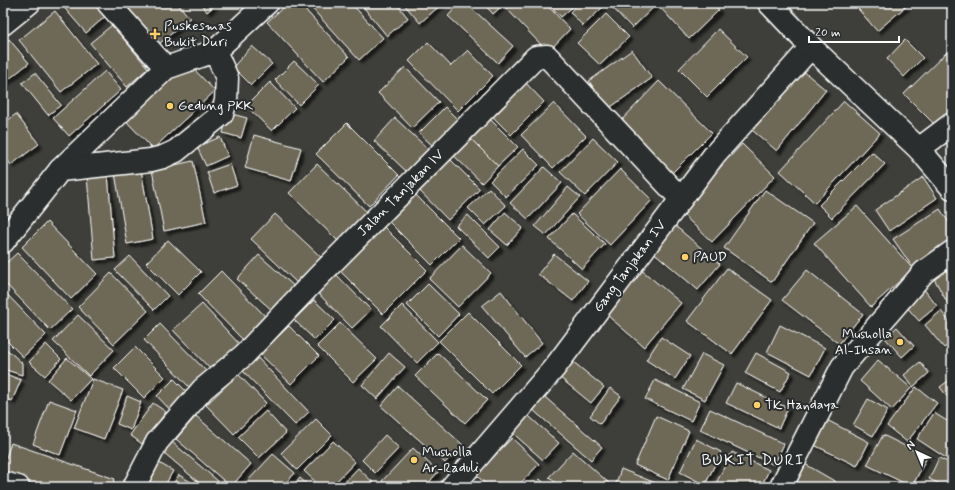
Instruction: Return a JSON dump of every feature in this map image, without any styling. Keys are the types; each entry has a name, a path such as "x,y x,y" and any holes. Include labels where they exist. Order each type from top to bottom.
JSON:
{"street":[{"path":"3,24 29,3"},
{"path":"108,3 166,68"},
{"path":"3,242 60,170 166,68 215,51 267,3"},
{"path":"778,6 811,47 919,149 952,188"},
{"name":"Gang Tanjakan IV","path":"452,487 554,367 715,154 811,47"},
{"path":"60,170 151,160 163,157 176,151 222,114 226,101 227,78 215,51"},
{"name":"Jalan Tanjakan IV","path":"134,487 157,442 203,389 244,356 316,279 536,57 547,56 680,199"},
{"path":"919,149 952,124"},
{"path":"782,487 842,367 924,272 952,252"},
{"path":"3,483 18,487"}],"building":[{"path":"60,3 96,3 106,16 86,33"},
{"name":"Puskesmas Bukit Duri","path":"113,3 177,3 190,18 152,50"},
{"path":"200,3 217,3 207,12"},
{"path":"288,3 299,3 349,57 323,82 267,22"},
{"path":"307,3 351,3 383,38 359,60"},
{"path":"360,3 396,3 408,18 387,36"},
{"path":"403,3 443,3 420,23"},
{"path":"460,3 466,3 513,46 498,63 448,16"},
{"path":"483,3 505,3 493,14"},
{"path":"511,3 545,3 570,29 548,52 506,8"},
{"path":"548,3 577,3 561,17"},
{"path":"579,3 602,3 604,6 583,26 570,12"},
{"path":"608,3 658,3 632,28"},
{"path":"660,3 713,3 719,10 689,39 658,5"},
{"path":"853,3 910,3 877,31"},
{"path":"55,11 97,64 61,92 19,40"},
{"path":"606,14 629,37 600,65 577,43"},
{"path":"112,25 148,68 127,87 90,43"},
{"path":"718,29 747,57 707,97 679,69"},
{"path":"9,39 29,63 3,84 3,44"},
{"path":"905,40 923,58 904,77 887,59"},
{"path":"428,42 451,66 468,50 493,76 458,111 409,61"},
{"path":"252,46 272,64 251,85 233,67"},
{"path":"952,47 952,109 935,125 904,94"},
{"path":"632,50 652,78 608,109 589,81"},
{"path":"294,61 319,85 299,105 275,80"},
{"name":"Gedung PKK","path":"187,62 215,91 153,149 125,120"},
{"path":"796,65 826,90 777,151 747,126"},
{"path":"405,67 439,102 412,128 378,93"},
{"path":"105,71 121,90 69,136 53,118"},
{"path":"35,73 61,105 48,115 22,83"},
{"path":"659,81 712,133 669,176 617,125"},
{"path":"270,82 295,108 272,131 246,106"},
{"path":"525,82 544,102 511,135 491,115"},
{"path":"844,101 880,133 815,203 780,171"},
{"path":"554,103 586,136 553,168 521,135"},
{"path":"445,107 459,121 433,146 419,133"},
{"path":"228,113 247,118 241,138 223,133"},
{"path":"16,114 39,144 11,165 3,154 3,124"},
{"path":"485,114 518,147 498,166 465,133"},
{"path":"395,118 428,149 407,172 374,141"},
{"path":"347,123 399,175 369,206 316,154"},
{"path":"465,133 498,166 482,183 448,150"},
{"path":"254,135 301,148 291,181 245,168"},
{"path":"220,137 228,156 206,166 197,147"},
{"path":"593,138 618,162 585,196 560,172"},
{"path":"742,144 775,176 712,242 679,211"},
{"path":"523,149 539,165 506,197 490,181"},
{"path":"443,152 480,189 448,220 412,183"},
{"path":"872,152 885,164 832,218 819,205"},
{"path":"193,161 206,222 164,231 152,170"},
{"path":"230,164 237,185 214,193 207,172"},
{"path":"317,164 368,213 339,242 289,193"},
{"path":"544,167 562,183 528,219 510,203"},
{"path":"141,169 153,239 127,244 115,173"},
{"path":"620,169 652,200 610,245 577,214"},
{"path":"108,174 115,258 94,260 87,176"},
{"path":"923,177 937,198 889,231 875,210"},
{"path":"568,187 580,197 546,235 535,226"},
{"path":"489,188 506,206 485,225 468,208"},
{"path":"411,190 459,238 432,265 384,217"},
{"path":"765,190 813,223 772,282 724,248"},
{"path":"857,206 913,269 871,307 814,243"},
{"path":"940,209 952,227 952,242 913,268 893,239"},
{"path":"505,212 523,228 507,245 490,230"},
{"path":"275,214 322,258 298,284 251,239"},
{"path":"572,214 605,244 582,269 549,239"},
{"path":"468,215 500,247 489,258 456,226"},
{"path":"376,219 427,270 383,314 332,263"},
{"path":"47,222 97,274 71,299 22,247"},
{"name":"PAUD","path":"673,224 720,264 698,290 651,250"},
{"path":"168,240 201,272 178,295 146,263"},
{"path":"462,245 491,273 458,307 429,279"},
{"path":"17,253 72,309 50,330 3,281 3,266"},
{"path":"554,254 588,281 573,301 538,274"},
{"path":"259,255 296,288 274,312 237,279"},
{"path":"130,256 168,296 154,310 115,270"},
{"path":"952,261 952,302 948,304 931,273"},
{"path":"638,267 681,303 644,347 601,310"},
{"path":"727,268 772,300 732,354 687,321"},
{"path":"332,270 371,310 352,328 313,288"},
{"path":"807,270 863,314 839,344 782,300"},
{"path":"221,271 268,319 245,342 198,294"},
{"path":"111,273 148,311 114,344 78,307"},
{"path":"428,284 459,314 438,336 407,305"},
{"path":"923,288 937,306 919,321 904,304"},
{"path":"3,290 46,335 23,357 3,337"},
{"path":"501,291 542,343 525,357 482,306"},
{"path":"314,300 335,320 315,340 294,320"},
{"path":"202,304 243,348 215,374 173,330"},
{"path":"402,305 438,342 417,363 381,326"},
{"path":"941,311 952,325 952,342 944,348 925,325"},
{"path":"468,312 521,365 492,394 439,341"},
{"path":"78,315 114,350 89,376 53,341"},
{"path":"340,323 377,359 353,382 317,346"},
{"path":"160,324 210,375 193,391 144,340"},
{"path":"780,325 825,348 811,375 767,352"},
{"path":"289,326 319,356 291,384 260,354"},
{"name":"Musholla Al-Ihsan","path":"897,327 914,346 902,357 885,338"},
{"path":"661,337 690,356 675,379 646,360"},
{"path":"46,344 61,359 45,376 29,362"},
{"path":"3,346 22,363 22,375 3,369"},
{"path":"135,347 165,377 144,398 114,368"},
{"path":"389,353 405,367 377,399 362,385"},
{"path":"438,353 487,400 465,423 415,376"},
{"path":"756,353 791,372 780,392 745,373"},
{"path":"702,354 724,365 705,400 683,389"},
{"path":"255,355 309,412 295,425 240,368"},
{"path":"566,356 604,387 591,403 553,372"},
{"path":"67,358 91,379 71,400 48,380"},
{"path":"878,360 911,388 892,410 860,381"},
{"path":"920,362 929,373 913,387 904,375"},
{"path":"3,373 21,380 12,401 3,398"},
{"path":"238,374 266,403 234,434 206,405"},
{"path":"952,378 952,403 940,387"},
{"path":"93,379 123,390 104,439 74,428"},
{"path":"174,379 191,396 173,413 157,396"},
{"path":"655,380 700,402 691,421 645,399"},
{"name":"TK Handaya","path":"736,383 788,408 779,428 726,403"},
{"path":"398,386 463,445 445,463 381,406"},
{"path":"916,387 937,403 907,442 887,426"},
{"path":"610,388 621,396 600,424 590,416"},
{"path":"538,391 602,447 591,460 526,404"},
{"path":"127,396 141,402 131,430 117,424"},
{"path":"868,399 888,410 873,436 853,425"},
{"path":"49,400 77,410 60,455 33,444"},
{"path":"153,403 166,412 142,444 130,435"},
{"path":"710,409 784,444 774,465 700,430"},
{"path":"522,410 559,443 543,460 507,428"},
{"path":"266,411 286,433 259,458 238,437"},
{"path":"934,413 952,424 952,462 917,439"},
{"path":"196,416 251,464 231,487 176,439"},
{"path":"656,416 689,431 668,480 635,465"},
{"path":"823,418 869,442 857,466 810,443"},
{"path":"316,419 332,435 297,470 281,453"},
{"path":"385,435 399,448 375,473 362,460"},
{"path":"883,435 927,457 912,487 867,465"},
{"path":"512,438 539,464 517,487 489,487 476,475"},
{"path":"696,439 721,452 705,485 680,472"},
{"path":"333,441 355,462 331,487 321,487 304,471"},
{"path":"172,442 225,487 204,487 163,452"},
{"path":"11,443 115,479 112,487 28,487 3,478 3,466"},
{"name":"Musholla Ar-Raduli","path":"413,448 438,472 425,487 388,487 382,481"},
{"path":"573,451 610,484 607,487 560,487 549,477"},
{"path":"732,452 769,470 761,487 714,487"},
{"path":"273,454 295,473 282,487 242,487"},
{"path":"939,458 952,464 952,487 946,487 929,479"},
{"path":"152,459 173,471 164,487 136,487"},
{"path":"805,464 836,482 833,487 791,487"},
{"path":"358,468 378,487 340,487"},
{"path":"621,469 658,484 657,487 615,486"},
{"path":"179,475 196,485 195,487 171,487"},
{"path":"469,477 480,487 459,487"},
{"path":"300,478 310,487 292,487"},
{"path":"540,479 548,487 532,487"}],"place":[{"name":"Puskesmas Bukit Duri","path":"155,34"},
{"name":"Gedung PKK","path":"170,106"},
{"name":"PAUD","path":"685,257"},
{"name":"Musholla Al-Ihsan","path":"900,342"},
{"name":"TK Handaya","path":"757,405"},
{"name":"Musholla Ar-Raduli","path":"414,460"}],"district":[{"name":"BUKIT DURI","path":"753,460"}]}
